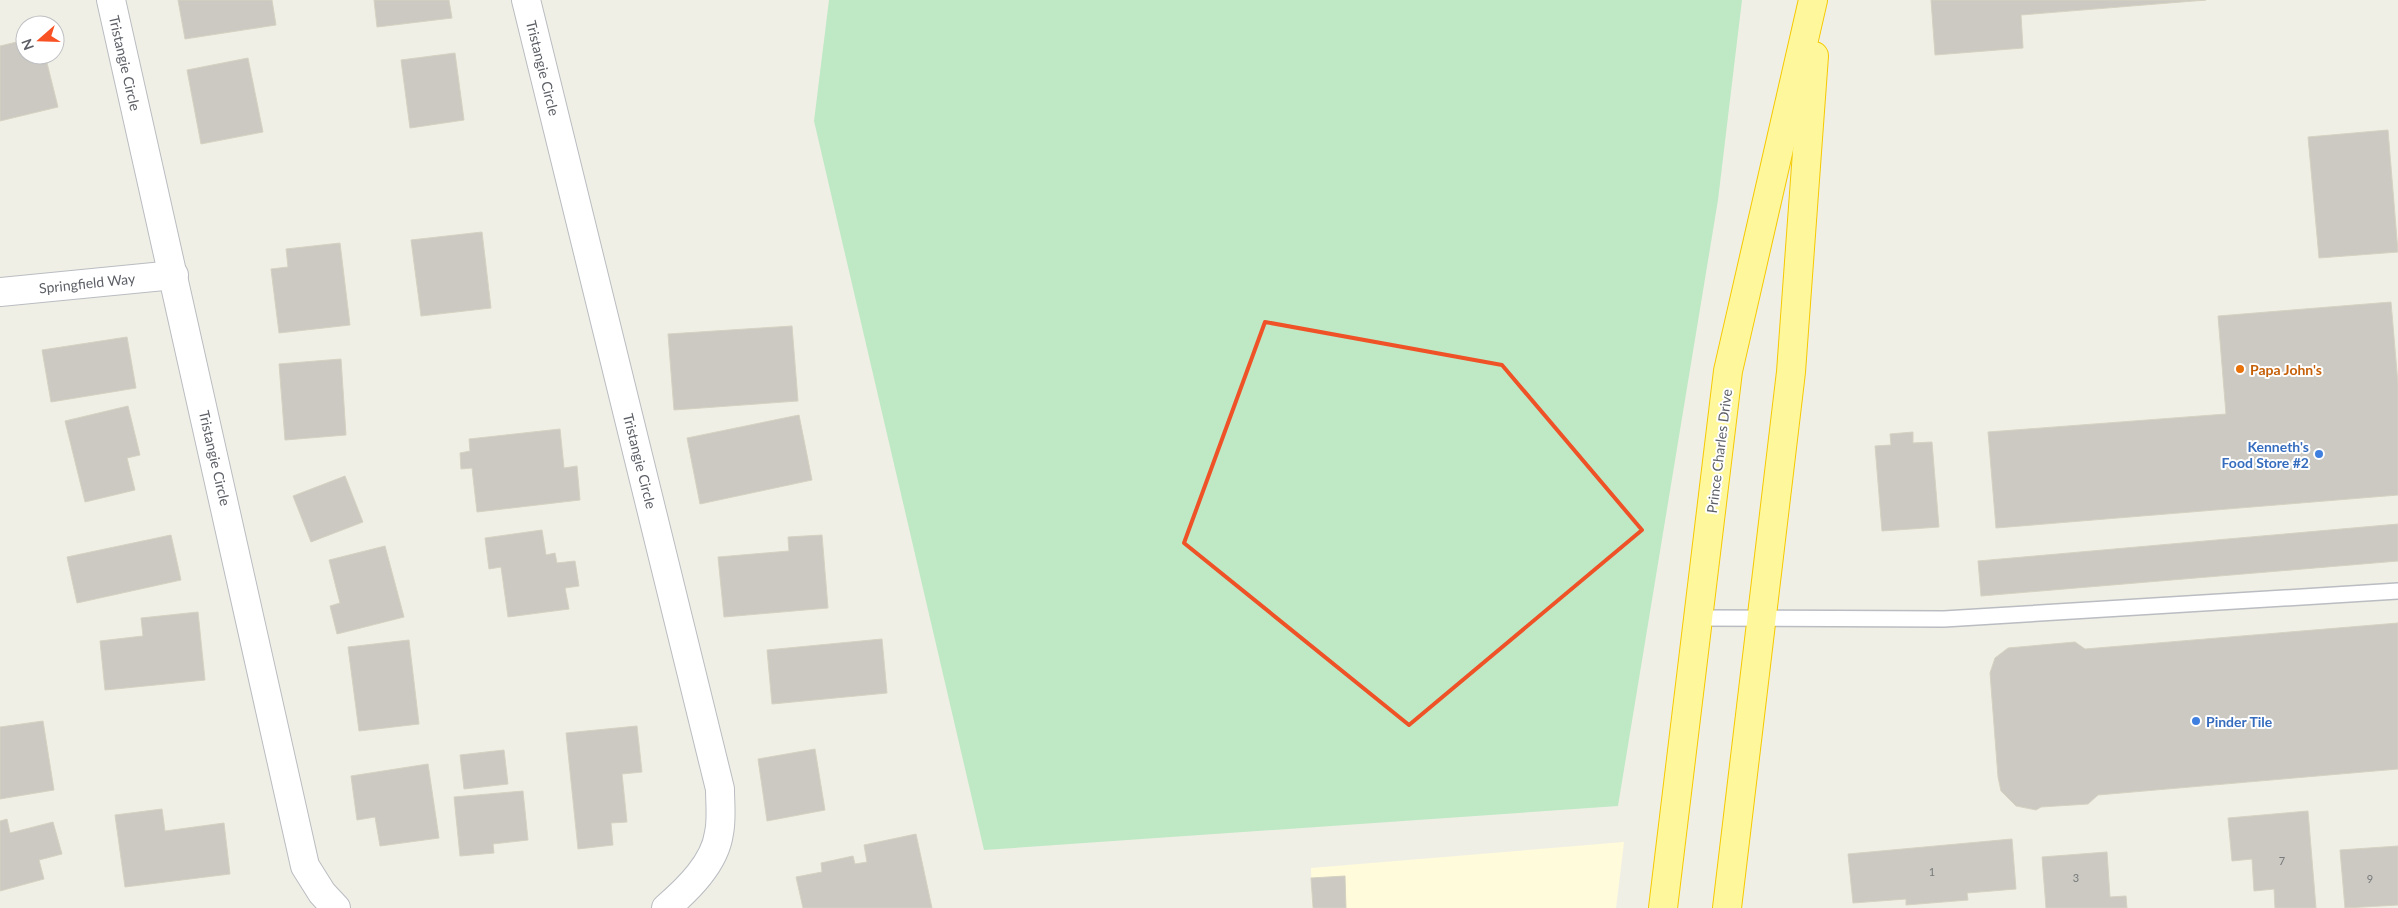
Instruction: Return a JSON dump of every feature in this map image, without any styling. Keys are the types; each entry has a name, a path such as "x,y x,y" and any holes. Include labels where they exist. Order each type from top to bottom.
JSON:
{"highway":[{"name":"Prince Charles Drive","path":"1663,908 1728,371 1812,0"},
{"path":"1727,908 1791,372 1818,0"}],"street":[{"name":"Tristangie Circle","path":"110,0 174,275 305,866 322,893 336,908"},
{"name":"Tristangie Circle","path":"526,0 720,789 719,834 704,870 686,891 666,908"},
{"name":"Springfield Way","path":"0,292 174,275"}],"lane":[{"path":"1698,618 1944,619 2398,592"}],"highlighted area":[{"path":"1265,322 1502,365 1642,530 1409,725 1184,543"}],"shaded area":[{"path":"1624,842 1616,908 1312,908 1311,868"}],"green space":[{"path":"829,0 1742,0 1718,200 1618,806 984,850 814,121"}],"building":[{"path":"178,0 272,0 276,25 185,39"},
{"path":"374,0 449,0 452,18 377,27"},
{"path":"1931,0 2206,0 2021,15 2023,48 1935,55"},
{"path":"15,42 15,65 48,65 58,107 0,121 0,46"},
{"path":"455,53 464,120 410,128 401,60"},
{"path":"248,58 263,132 201,144 187,70"},
{"path":"2388,130 2398,252 2319,258 2308,137"},
{"path":"482,232 491,308 421,316 411,240"},
{"path":"340,243 350,325 279,333 271,269 288,267 286,249"},
{"path":"2391,302 2398,384 2398,495 1996,528 1988,432 2226,414 2218,316"},
{"path":"792,326 798,401 674,410 668,334"},
{"path":"127,337 136,388 51,402 42,350"},
{"path":"341,359 346,435 285,440 279,364"},
{"path":"128,406 140,455 127,458 135,490 85,502 65,421"},
{"path":"799,415 812,480 700,504 687,438"},
{"path":"560,429 564,468 577,466 580,500 477,512 472,468 461,469 460,453 470,451 469,439"},
{"path":"1913,432 1913,443 1932,442 1939,527 1882,531 1875,446 1891,445 1890,434"},
{"path":"345,476 363,522 311,542 293,496"},
{"path":"2398,524 2398,561 1981,596 1978,561"},
{"path":"542,530 546,555 555,553 557,563 575,561 579,586 565,588 569,609 508,617 501,567 489,569 485,538"},
{"path":"171,535 181,580 77,603 67,557"},
{"path":"822,535 828,608 724,617 718,557 789,551 788,537"},
{"path":"385,546 404,617 337,634 330,606 340,603 329,560"},
{"path":"198,612 205,680 105,690 100,641 143,636 141,618"},
{"name":"Pinder Tile","path":"2398,623 2398,769 2098,795 2088,804 2041,807 2036,810 2016,806 2001,791 1998,777 1990,673 1995,658 2008,648 2075,642 2085,649"},
{"path":"882,639 887,693 772,704 767,650"},
{"path":"409,640 419,724 359,731 348,647"},
{"path":"43,721 54,790 0,799 0,727"},
{"path":"637,726 642,772 622,774 627,822 611,823 613,845 578,849 566,733"},
{"path":"815,749 825,810 767,821 758,759"},
{"path":"504,750 508,784 464,789 460,755"},
{"path":"428,764 439,838 380,846 375,817 357,820 351,776"},
{"path":"523,791 528,840 493,844 494,853 460,856 454,797"},
{"path":"162,809 165,831 224,823 230,874 125,887 115,815"},
{"path":"2308,811 2316,908 2275,908 2274,889 2254,891 2252,859 2232,861 2228,818"},
{"path":"7,819 10,833 53,822 62,854 39,860 44,879 0,891 0,821"},
{"path":"916,834 932,908 803,908 796,877 822,872 821,863 853,856 855,864 867,862 864,845"},
{"path":"2012,839 2016,889 1967,893 1968,900 1906,905 1906,899 1853,903 1848,854"},
{"path":"2398,846 2398,905 2345,908 2340,850"},
{"path":"2107,852 2110,897 2126,896 2127,908 2046,908 2042,857"},
{"path":"1345,876 1346,908 1313,908 1311,878"}],"place":[{"name":"Papa John's","path":"2240,369"},
{"name":"Kenneth's Food Store #2","path":"2319,454"},
{"name":"Pinder Tile","path":"2196,721"}]}
